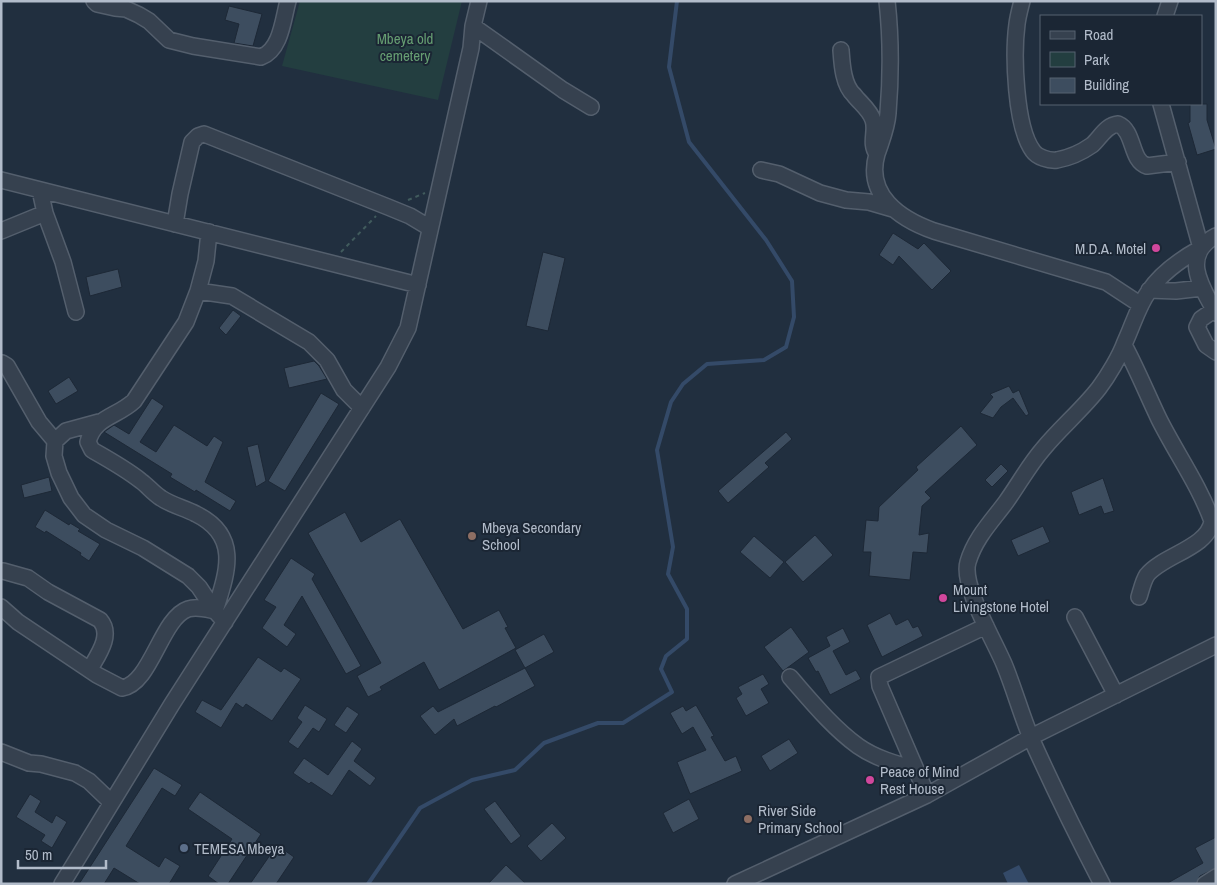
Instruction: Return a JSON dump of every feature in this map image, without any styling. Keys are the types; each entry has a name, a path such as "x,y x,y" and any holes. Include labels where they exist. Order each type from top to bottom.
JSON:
{"street":[{"path":"94,1 97,4 126,9 139,15 149,21 169,40 261,56 267,55 278,38 288,1"},
{"path":"62,884 220,616 362,408 388,367 408,328 471,48 473,26 479,1"},
{"path":"887,1 890,25 888,114 885,135 877,154 875,180 879,191 893,209 913,224 1106,282 1141,306"},
{"path":"1022,1 1017,23 1015,65 1021,118 1028,142 1034,153 1047,159 1055,160 1070,156 1091,145 1108,128 1118,124 1123,127 1135,149 1137,160 1142,164 1147,166 1178,162"},
{"path":"1165,15 1170,1"},
{"path":"473,26 590,107"},
{"path":"841,50 846,79 853,95 871,114 874,122 873,146 877,154"},
{"path":"1161,105 1201,248 1196,262 1196,270 1202,288 1215,312 1201,319 1197,327 1206,345 1216,352"},
{"path":"175,224 192,142 198,136 204,134 389,207 410,216 430,228"},
{"path":"761,170 779,174 820,193 846,200 869,202 893,209"},
{"path":"1,180 418,285"},
{"path":"40,190 45,213 58,246 76,312"},
{"path":"1,231 45,213"},
{"path":"55,440 66,432 99,422 124,410 134,401 186,322 198,291 206,261 209,232"},
{"path":"1102,884 1072,826 1031,738 1004,663 969,584 968,562 981,535 1042,450 1100,387 1124,346 1149,290 1162,275 1183,258 1201,248 1216,236"},
{"path":"1149,290 1176,291 1202,288"},
{"path":"198,291 232,296 309,342 328,360 344,390 362,408"},
{"path":"1124,346 1212,521 1211,528 1201,539 1161,564 1147,576 1139,597"},
{"path":"1,363 7,366 35,415 55,440 54,456 59,473 71,498 84,515 106,530 143,548 188,576 199,587 220,616"},
{"path":"99,422 88,439 92,450 141,480 161,499 198,515 222,535 225,542 227,567 220,616"},
{"path":"3,571 28,578 48,592 100,620 105,626 106,632 103,645 90,670"},
{"path":"1,607 18,622 90,670 118,686 126,687 141,674 171,623 182,612 194,608 220,616"},
{"path":"1075,617 1116,695"},
{"path":"927,795 880,686 879,677 986,626"},
{"path":"735,884 927,795 1031,738 1216,645"},
{"path":"790,677 825,715 858,746 883,759 915,768"},
{"path":"1,752 29,764 41,764 75,773 89,781 111,802"},
{"path":"1204,884 1216,877"}],"path":[{"path":"332,263 365,227 389,207 439,189"}],"green space":[{"name":"Mbeya old cemetery","path":"300,1 462,1 438,100 282,66"}],"water":[{"path":"1019,865 1029,884 1008,884 1003,873"}],"building":[{"path":"229,6 262,14 253,46 234,43 239,24 225,20"},
{"path":"1207,104 1207,120 1216,149 1197,155 1188,123 1190,122 1190,105"},
{"path":"893,233 918,249 924,243 951,271 932,290 899,256 893,265 879,255"},
{"path":"543,252 565,258 548,331 526,326"},
{"path":"118,269 122,287 90,296 86,277"},
{"path":"233,310 241,316 226,335 219,328"},
{"path":"314,361 327,379 289,388 284,368"},
{"path":"69,377 78,391 56,404 48,391"},
{"path":"1009,386 1013,393 1019,390 1029,414 1026,416 1013,398 1001,407 993,418 980,413 993,397 990,394"},
{"path":"321,393 339,404 285,491 268,481"},
{"path":"152,398 164,406 140,442 156,452 174,425 207,446 214,436 223,442 205,482 236,501 230,511 196,490 195,492 170,477 172,474 104,432 114,425 129,434"},
{"path":"961,426 977,445 925,492 931,498 922,506 919,535 929,533 927,553 913,552 910,580 869,576 871,552 863,552 866,520 878,521 879,507 918,470 916,467"},
{"path":"786,432 792,439 765,463 769,467 728,503 718,491"},
{"path":"258,444 266,481 256,487 247,447"},
{"path":"1001,464 1008,471 992,487 985,480"},
{"path":"49,477 52,491 24,498 21,485"},
{"path":"1103,478 1114,511 1104,514 1101,506 1079,515 1071,492"},
{"path":"45,510 69,525 70,523 80,529 78,531 100,544 89,561 80,555 81,553 46,531 45,533 35,527"},
{"path":"345,512 361,542 400,519 463,629 499,610 508,627 505,628 516,648 439,690 424,662 380,687 382,690 368,697 357,676 381,663 308,533"},
{"path":"1043,526 1050,542 1018,556 1011,540"},
{"path":"815,535 833,555 803,582 785,562"},
{"path":"754,536 784,562 770,578 740,552"},
{"path":"291,558 315,574 312,579 361,666 346,674 302,596 284,625 296,634 287,647 262,628 276,607 264,600"},
{"path":"890,613 896,625 908,619 913,628 918,626 923,636 882,657 867,625"},
{"path":"791,627 809,652 783,671 764,647"},
{"path":"843,628 850,642 833,651 846,675 856,670 861,679 830,695 818,671 816,672 808,658 830,646 826,637"},
{"path":"544,634 554,652 525,668 515,650"},
{"path":"258,657 281,672 284,668 301,679 272,721 246,704 243,708 236,703 221,728 195,712 202,700 221,710"},
{"path":"525,668 535,686 457,726 454,719 435,735 420,716 433,706 438,712"},
{"path":"763,674 769,684 761,689 769,703 746,716 736,698 742,694 738,687"},
{"path":"305,705 327,719 319,732 313,728 298,749 288,742 302,722 297,718"},
{"path":"696,705 714,736 711,737 725,761 736,756 742,771 690,794 677,762 706,750 693,727 682,734 670,713 683,706 686,711"},
{"path":"347,706 359,714 346,733 334,725"},
{"path":"789,739 798,753 770,771 761,756"},
{"path":"352,741 362,749 354,761 376,778 370,786 349,770 332,796 293,773 304,758 328,775"},
{"path":"154,768 182,785 175,796 162,788 126,846 159,867 165,857 180,866 169,884 140,884 114,868 104,884 79,884"},
{"path":"200,792 261,834 228,884 219,884 208,876 232,839 188,809"},
{"path":"30,794 41,801 35,812 52,823 56,815 67,822 52,848 41,841 45,835 16,817"},
{"path":"689,799 699,819 673,833 663,813"},
{"path":"495,801 521,836 511,844 484,809"},
{"path":"552,823 566,838 541,861 527,846"},
{"path":"1216,837 1216,868 1200,876 1196,884 1166,884 1203,863 1195,848"},
{"path":"277,845 294,857 276,884 250,884"},
{"path":"506,865 526,884 488,884"}],"waterway":[{"path":"368,884 420,808 472,780 515,770 544,743 598,723 623,723 672,692 661,669 666,656 687,639 687,609 668,574 673,547 657,450 671,402 683,384 707,364 764,360 786,347 794,317 792,281 766,240 689,142 669,67 677,1"}],"place":[{"name":"M.D.A. Motel","path":"1156,248"},
{"name":"Mbeya Secondary School","path":"472,536"},
{"name":"Mount Livingstone Hotel","path":"943,598"},
{"name":"Peace of Mind Rest House","path":"870,780"},
{"name":"River Side Primary School","path":"748,819"},
{"name":"TEMESA Mbeya","path":"184,848"}]}
